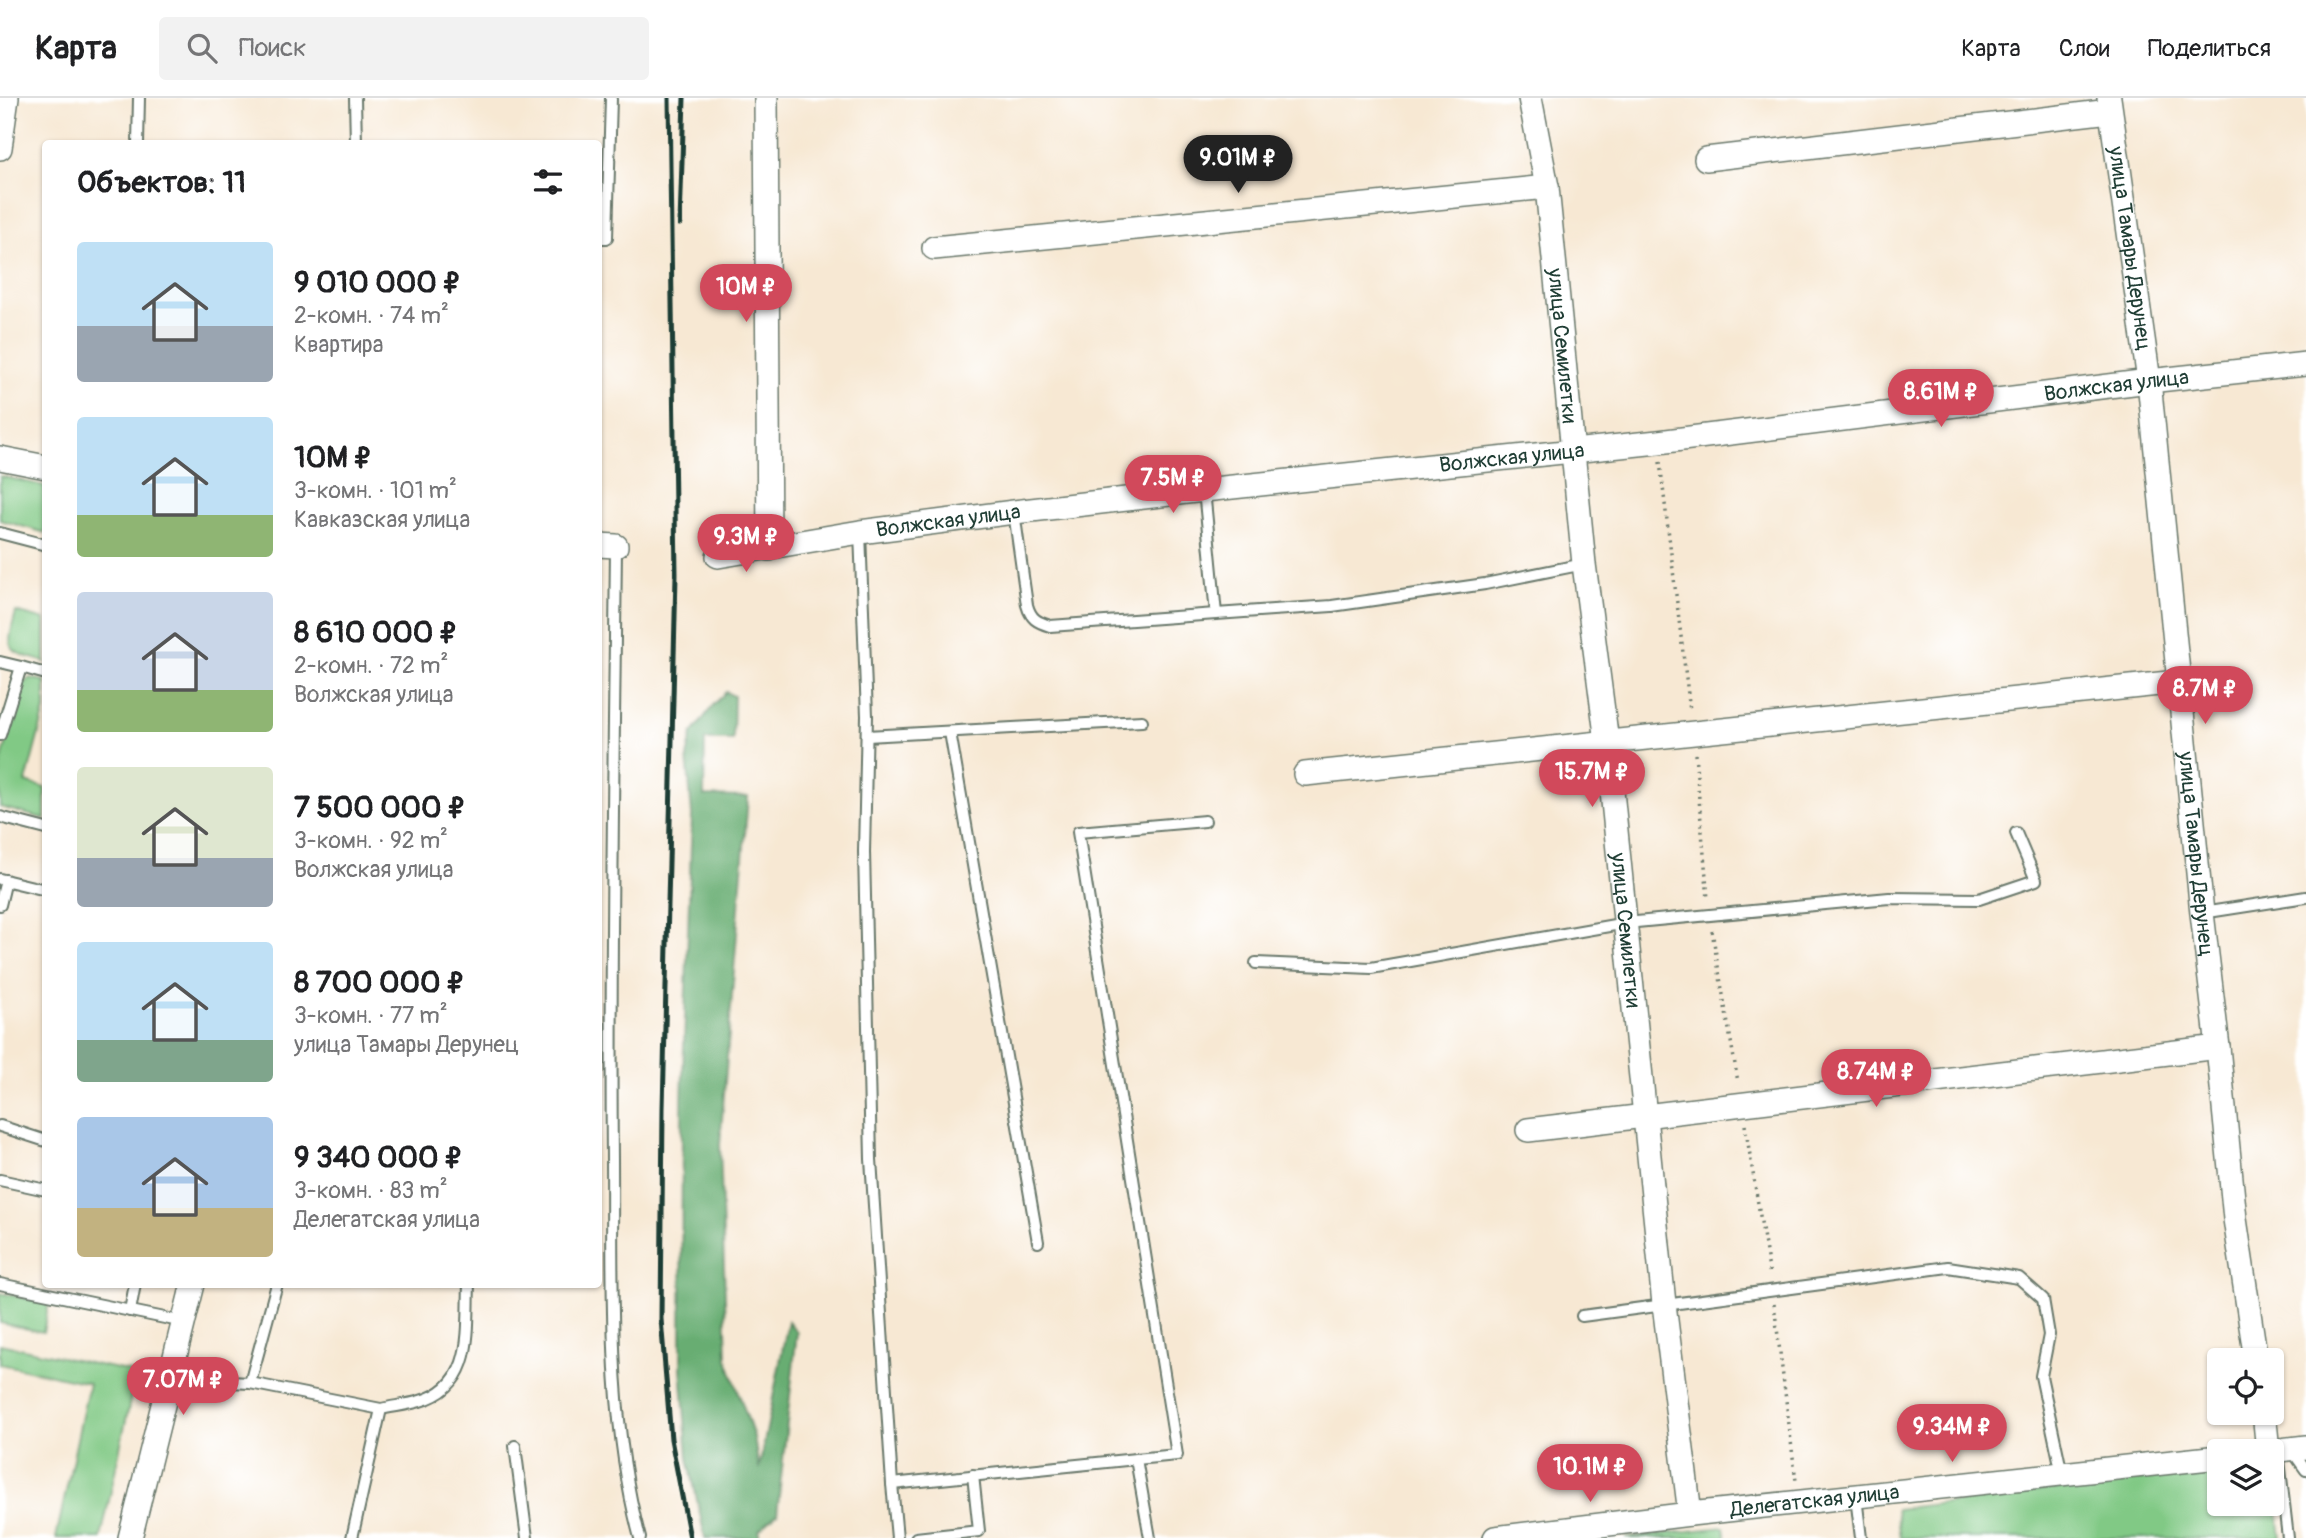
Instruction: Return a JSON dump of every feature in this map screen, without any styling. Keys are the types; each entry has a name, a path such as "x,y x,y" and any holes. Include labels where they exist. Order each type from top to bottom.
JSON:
{"street":[{"path":"0,148 7,98"},
{"path":"766,98 769,549"},
{"name":"улица Семилетки","path":"1530,98 1547,187 1584,564 1607,742 1664,1304 1690,1514"},
{"path":"1706,159 2109,105"},
{"name":"улица Тамары Дерунец","path":"2109,105 2149,381 2235,1219 2254,1348"},
{"path":"934,248 1547,187"},
{"name":"Волжская улица","path":"718,556 860,532 1014,512 1572,452 2306,364"},
{"path":"0,458 42,466"},
{"path":"1305,774 2178,682"},
{"path":"1528,1130 2218,1047"},
{"path":"130,1538 192,1288"},
{"name":"Делегатская улица","path":"1495,1538 1602,1532 1690,1514 2207,1458"}],"lane":[{"path":"138,140 139,98"},
{"path":"355,98 356,140"},
{"path":"602,238 607,238 611,98"},
{"path":"1204,490 1216,614"},
{"path":"1014,512 1027,605 1033,619 1051,626 1332,606 1485,583 1584,564"},
{"path":"860,532 867,736 864,852 870,1159 898,1538"},
{"path":"0,533 42,544"},
{"path":"607,545 613,1305 620,1438 640,1538"},
{"path":"0,662 42,673"},
{"path":"0,735 21,667"},
{"path":"867,736 1142,721"},
{"path":"950,732 1038,1242"},
{"path":"0,817 42,828"},
{"path":"892,1484 1177,1455 1078,832 1205,821"},
{"path":"1256,963 1371,968 1626,923 1889,898 1979,899 2036,880 2016,833"},
{"path":"0,905 3,879 42,889"},
{"path":"2202,913 2306,897"},
{"path":"0,1126 42,1140"},
{"path":"0,1180 42,1188"},
{"path":"1582,1316 1948,1267 2019,1278 2043,1299 2049,1335 2041,1377 2062,1474"},
{"path":"0,1284 184,1322"},
{"path":"130,1311 134,1288"},
{"path":"250,1383 276,1288"},
{"path":"170,1379 250,1383 381,1409 421,1401 439,1393 452,1383 461,1369 466,1354 469,1288"},
{"path":"352,1538 381,1409"},
{"path":"515,1446 527,1538"},
{"path":"2284,1451 2306,1470"},
{"path":"1136,1459 1150,1538"},
{"path":"2284,1468 2288,1538"},
{"path":"916,1538 979,1531 973,1475"},
{"path":"1856,1497 1861,1538"}],"path":[{"path":"1658,442 1693,733 1709,916 1771,1282"},
{"path":"1773,1296 1799,1503"}],"green space":[{"path":"0,476 42,485 42,532 0,520"},
{"path":"16,612 42,619 42,661 16,652 10,642"},
{"path":"30,678 42,680 42,721 26,782 42,787 42,818 0,807 0,766 23,684"},
{"path":"726,692 734,696 733,740 705,740 704,796 748,797 720,1144 727,1359 754,1437 759,1469 788,1321 797,1332 777,1514 759,1530 759,1538 705,1538 688,1458 681,1369 682,1101 692,815 687,757 692,734"},
{"path":"0,1293 49,1303 43,1332 0,1323"},
{"path":"0,1344 136,1373 101,1538 56,1538 89,1383 0,1364"},
{"path":"2207,1470 2207,1516 2278,1516 2281,1538 1900,1538 1896,1509"},
{"path":"1724,1527 1726,1538 1625,1538"}],"railway":[{"path":"669,98 676,575 663,1109 661,1319 671,1439 690,1538"},
{"path":"680,224 684,98"}]}
